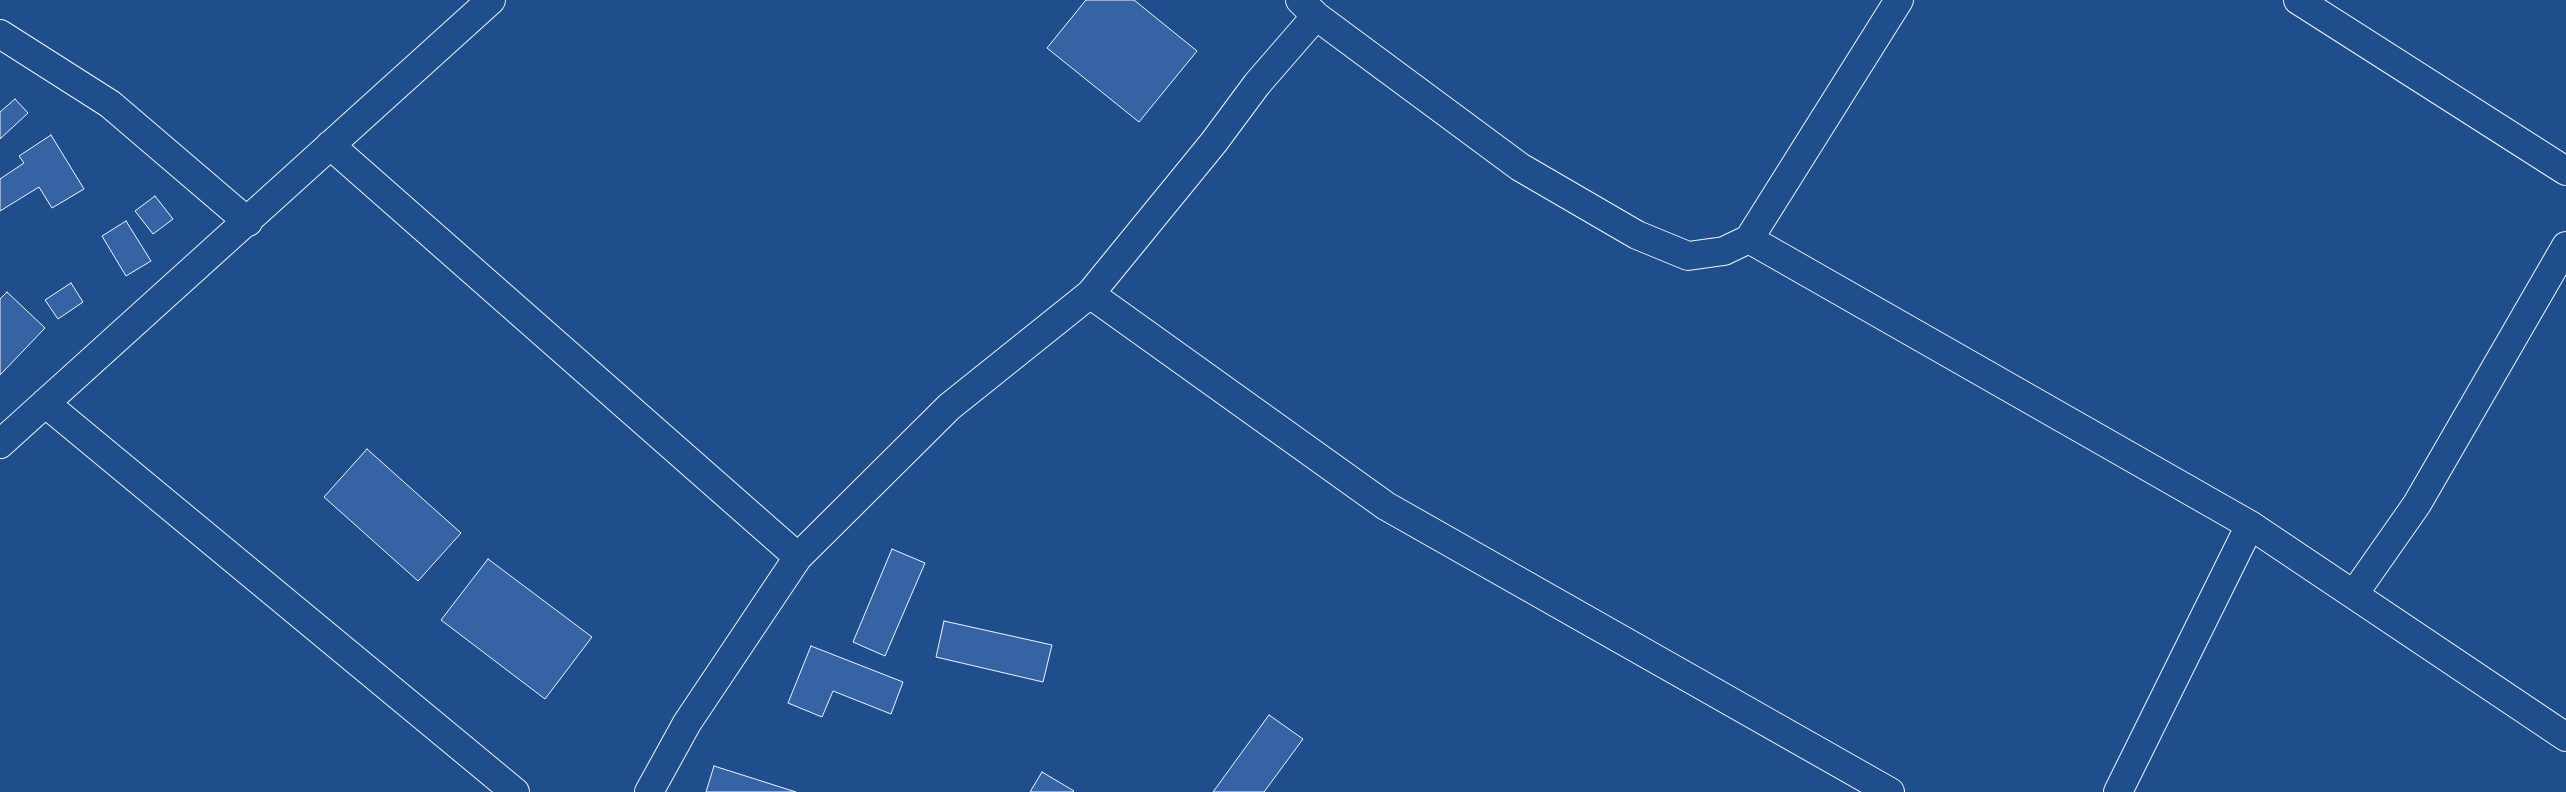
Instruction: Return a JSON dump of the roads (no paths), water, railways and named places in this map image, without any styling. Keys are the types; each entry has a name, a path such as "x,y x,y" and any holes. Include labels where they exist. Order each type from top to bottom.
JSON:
{"street":[{"path":"0,444 248,222 330,145 491,0"},
{"path":"650,792 688,723 798,557 949,407 1090,294 1214,142 1308,8 1520,167 1637,235 1688,256 1724,251 1750,238 1899,0"},
{"path":"2298,0 2566,171"},
{"path":"0,34 110,104 248,222"},
{"path":"330,145 798,557"},
{"path":"1750,238 2250,525 2566,737"},
{"path":"2354,594 2417,504 2566,246"},
{"path":"1090,294 1386,506 1890,792"},
{"path":"45,403 516,792"},
{"path":"2118,792 2250,525"}]}
